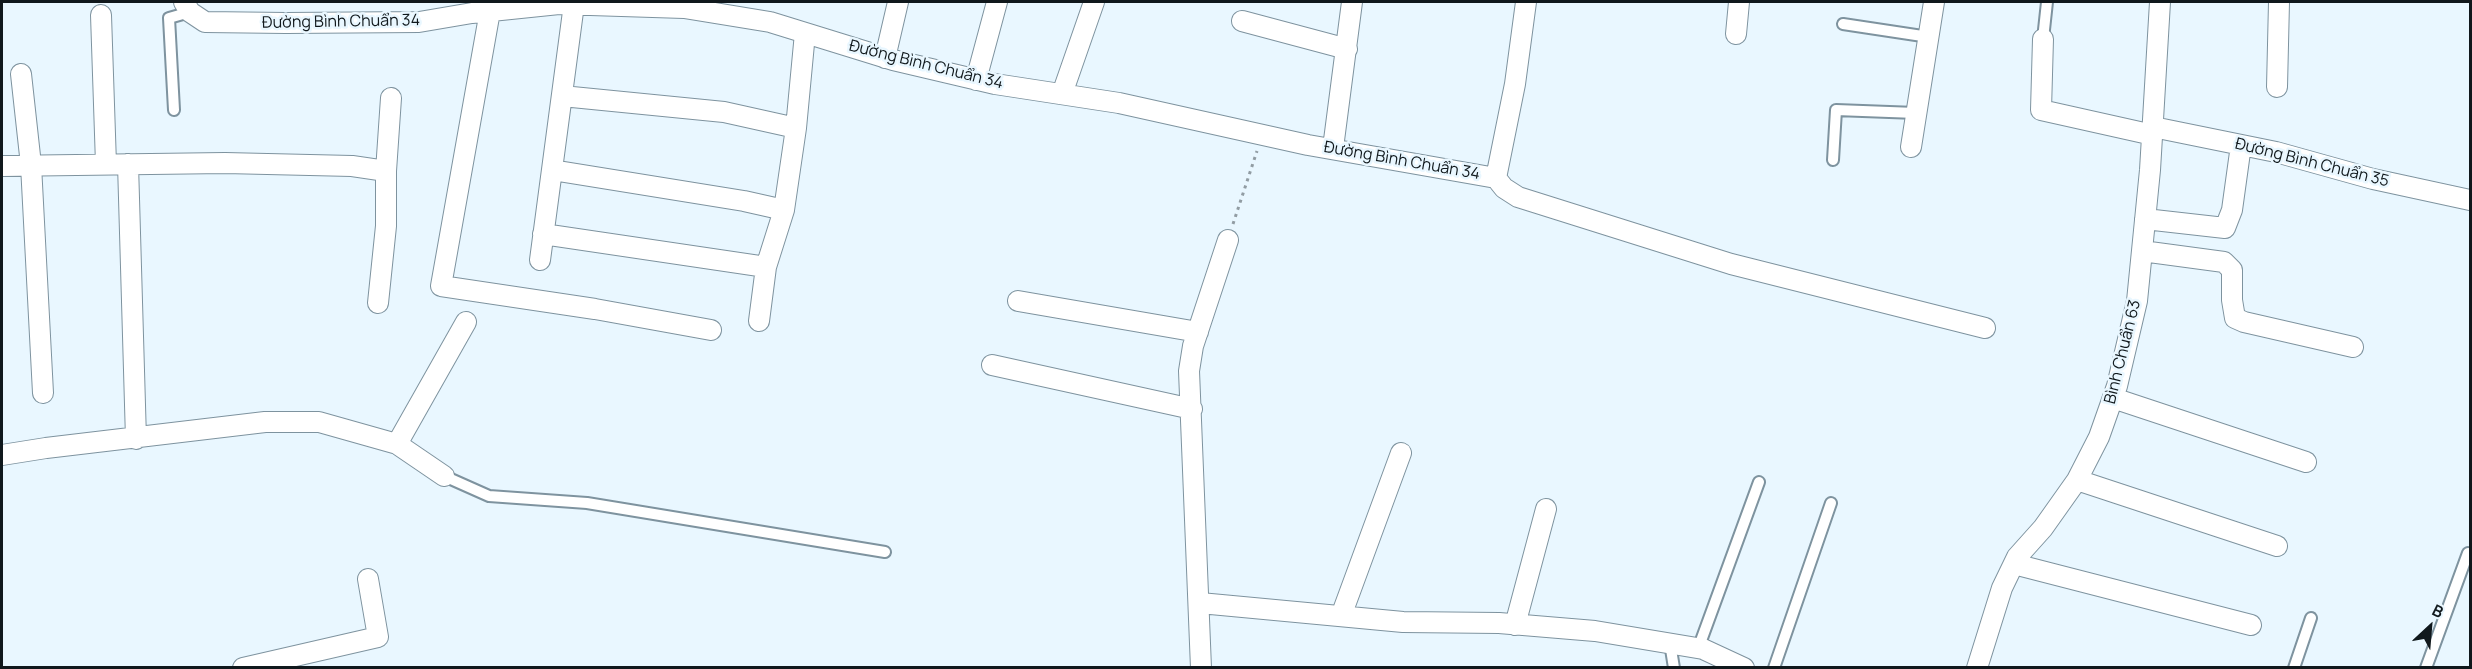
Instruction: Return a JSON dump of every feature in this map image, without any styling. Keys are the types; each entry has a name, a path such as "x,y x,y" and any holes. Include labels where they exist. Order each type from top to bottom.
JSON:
{"street":[{"path":"885,58 898,2"},
{"path":"976,80 997,2"},
{"path":"1062,94 1094,2"},
{"path":"1334,148 1352,2"},
{"name":"Đường Bình Chuẩn 34","path":"187,7 205,22 297,23 419,22 490,11 574,4 684,8 770,22 885,58 976,80 1119,103 1308,145 1496,178 1515,84 1526,2"},
{"path":"1736,34 1739,2"},
{"path":"1911,147 1934,2"},
{"name":"Bình Chuẩn 63","path":"1977,668 2002,588 2017,556 2043,528 2077,480 2099,437 2113,398 2137,301 2153,131 2160,2"},
{"path":"2277,87 2279,2"},
{"path":"540,260 574,4"},
{"path":"490,11 441,286 595,309 711,330"},
{"path":"101,15 106,164"},
{"path":"1242,21 1347,50"},
{"path":"759,321 766,267 783,210 796,128 805,33"},
{"name":"Đường Bình Chuẩn 35","path":"2043,39 2041,110 2241,145 2373,179 2470,200"},
{"path":"21,74 31,165 43,393"},
{"path":"562,96 724,112 796,128"},
{"path":"378,303 386,226 386,171 391,98"},
{"path":"2145,219 2224,228 2232,210 2241,145"},
{"path":"2,166 225,162 352,166 386,171"},
{"path":"128,164 136,439"},
{"path":"552,170 744,201 783,210"},
{"path":"1496,178 1504,188 1518,197 1710,257 1985,328"},
{"path":"543,234 766,267"},
{"path":"1201,668 1189,371 1198,332 1228,240"},
{"path":"2142,251 2224,262 2232,270 2232,300 2235,318 2353,347"},
{"path":"1018,301 1198,332"},
{"path":"397,444 466,322"},
{"path":"992,365 1192,409"},
{"path":"2113,398 2306,462"},
{"path":"2,455 265,422 319,422 397,444 444,476"},
{"path":"1341,616 1401,453"},
{"path":"2077,480 2277,546"},
{"path":"1515,624 1546,509"},
{"path":"2014,564 2251,625"},
{"path":"243,668 378,637 368,579"},
{"path":"1200,603 1403,622 1515,624 1595,631 1698,649 1744,668"}],"lane":[{"path":"2043,39 2046,2"},
{"path":"174,110 169,18 187,7"},
{"path":"1843,24 1929,38"},
{"path":"1833,160 1836,110 1916,113"},
{"path":"444,476 489,496 587,503 885,552"},
{"path":"1698,649 1759,482"},
{"path":"1774,668 1831,503"},
{"path":"2426,668 2468,552"},
{"path":"2294,668 2311,618"},
{"path":"1670,643 1674,668"}],"path":[{"path":"1228,240 1263,135"}]}
